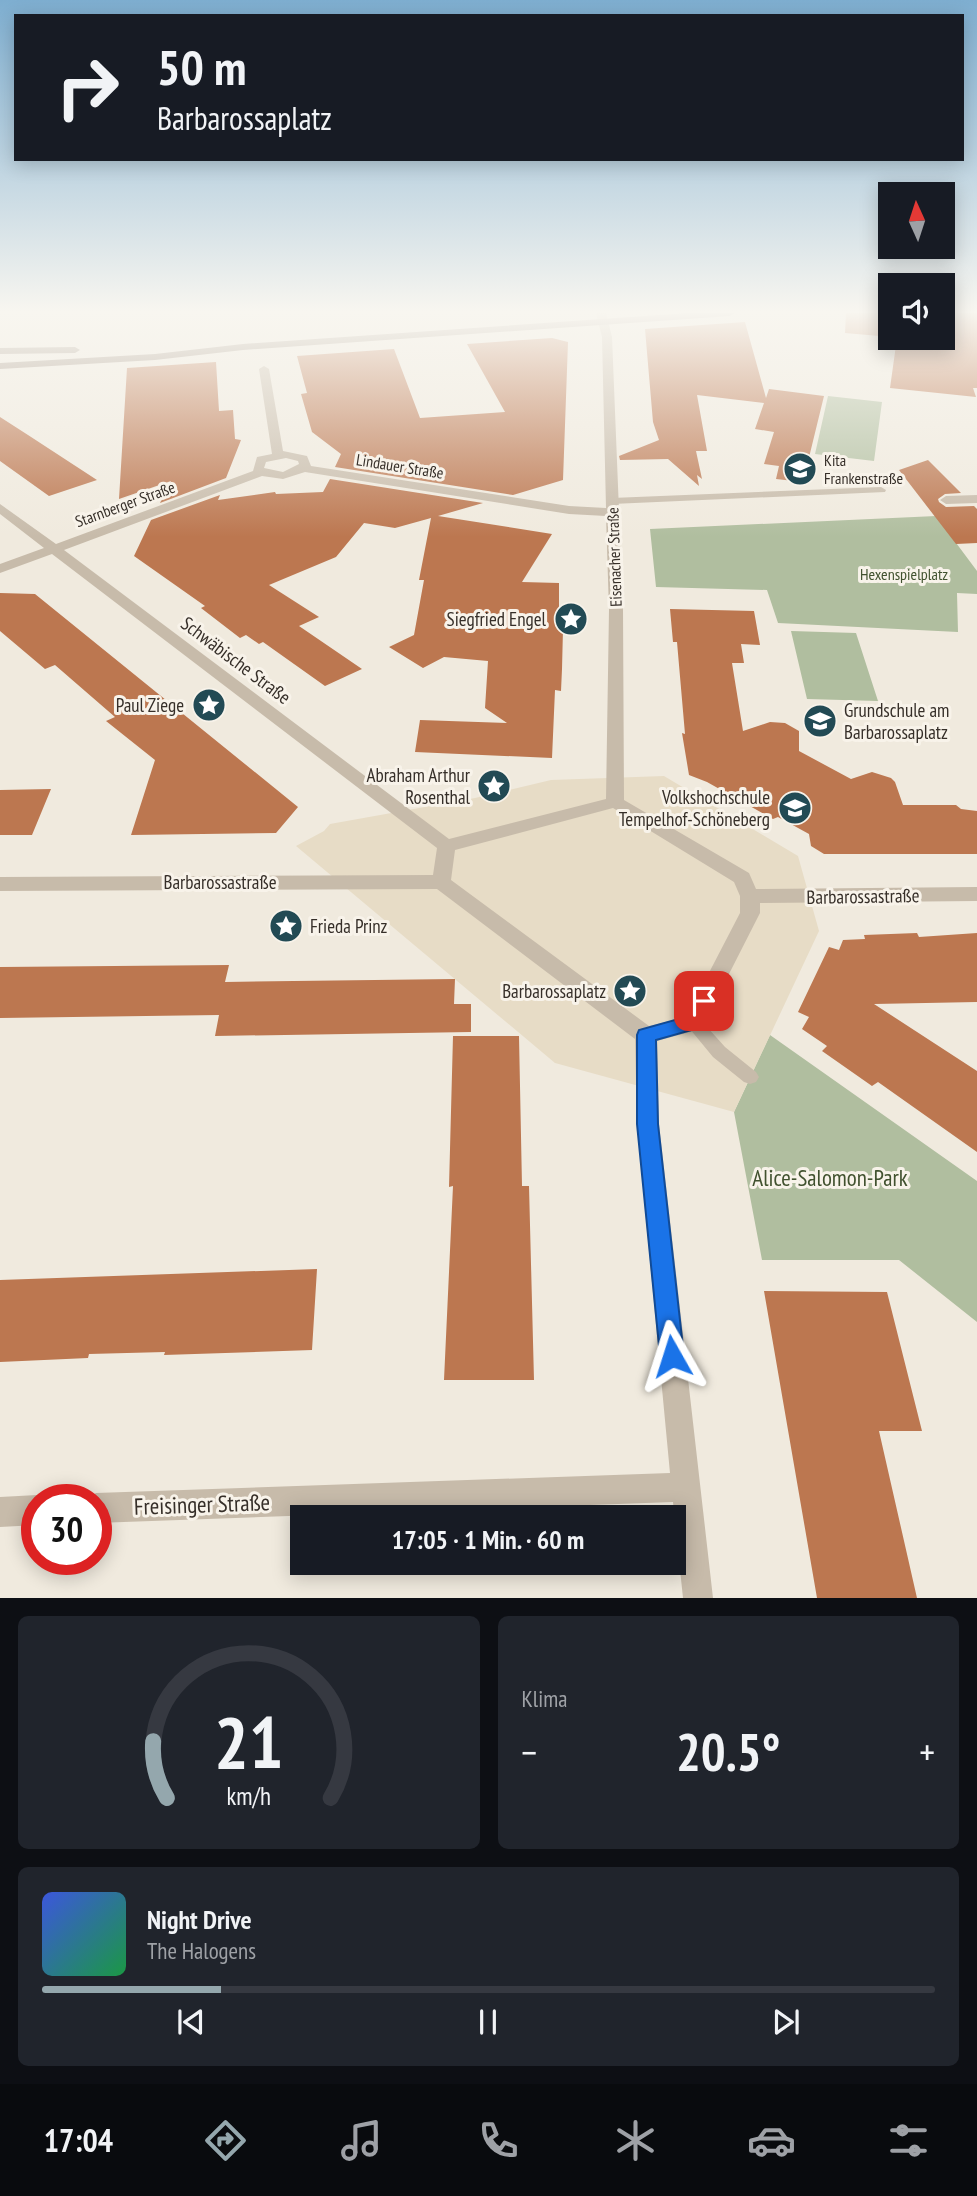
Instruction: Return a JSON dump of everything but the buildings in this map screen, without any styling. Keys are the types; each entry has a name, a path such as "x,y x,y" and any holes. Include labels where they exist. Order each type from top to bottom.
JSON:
{"street":[{"path":"267,388 278,454"},
{"name":"Eisenacher Straße","path":"608,388 617,773 615,802"},
{"name":"Lindauer Straße","path":"278,454 303,459 303,468 569,510 612,506"},
{"name":"Starnberger Straße","path":"262,472 258,470 258,463 278,454"},
{"name":"Starnberger Straße","path":"0,569 262,472 284,475 303,468"},
{"path":"946,500 977,499"},
{"name":"Schwäbische Straße","path":"0,508 446,846"},
{"path":"615,802 742,878 750,897 750,913 692,1023 646,1035 441,881 446,846 615,802"},
{"name":"Barbarossastraße","path":"0,884 441,881"},
{"name":"Barbarossastraße","path":"750,897 977,894"},
{"path":"646,1035 648,1124 698,1598"},
{"name":"Freisinger Straße","path":"112,1507 686,1487"},
{"path":"0,1512 21,1511"}],"lane":[{"path":"612,506 881,490"},
{"path":"692,1023 719,1052 750,1077"}],"green space":[{"path":"828,396 882,402 874,461 815,454"},
{"name":"Hexenspielplatz","path":"936,516 977,571 977,594 957,593 958,632 778,623 767,590 656,587 650,529"},
{"path":"791,631 856,633 878,701 807,699"},
{"name":"Alice-Salomon-Park","path":"770,1035 977,1181 977,1322 899,1260 762,1260 734,1112"}],"shaded area":[{"name":"Barbarossaplatz","path":"664,776 798,856 819,931 734,1112 555,1063 296,846 324,831 330,824 475,798 551,780"}],"place":[{"name":"Kita Frankenstraße","path":"800,469"},
{"name":"Siegfried Engel","path":"571,619"},
{"name":"Paul Ziege","path":"209,705"},
{"name":"Grundschule am Barbarossaplatz","path":"820,721"},
{"name":"Abraham Arthur Rosenthal","path":"494,786"},
{"name":"Volkshochschule Tempelhof-Schöneberg","path":"795,808"},
{"name":"Frieda Prinz","path":"286,926"},
{"name":"Barbarossaplatz","path":"630,991"}],"route":[{"path":"672,1356 648,1124 646,1035 692,1023 704,1001"}]}
